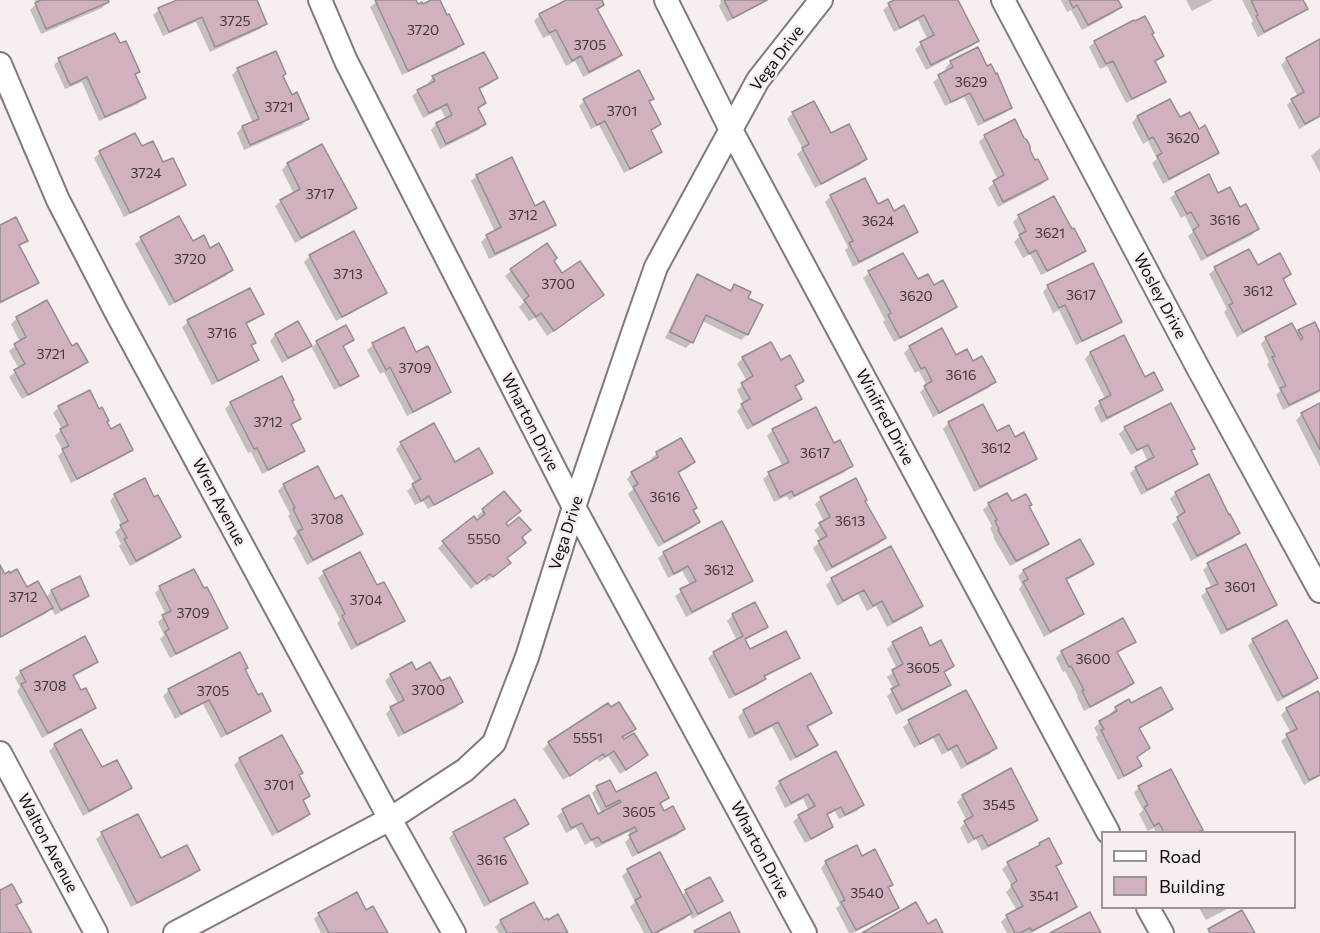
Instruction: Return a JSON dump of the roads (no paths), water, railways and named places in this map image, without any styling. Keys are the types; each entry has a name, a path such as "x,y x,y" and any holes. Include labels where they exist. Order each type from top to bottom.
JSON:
{"street":[{"name":"Wharton Drive","path":"320,0 346,61 574,507 805,933"},
{"name":"Winifred Drive","path":"666,0 731,130 1107,831"},
{"name":"Vega Drive","path":"175,933 390,819 465,770 494,743 527,657 574,507 656,267 758,80 821,0"},
{"name":"Wosley Drive","path":"1003,0 1197,366 1320,591"},
{"name":"Wren Avenue","path":"0,64 58,200 116,312 454,933"},
{"name":"Walton Avenue","path":"0,753 96,933"},
{"path":"1149,909 1161,933"}]}
